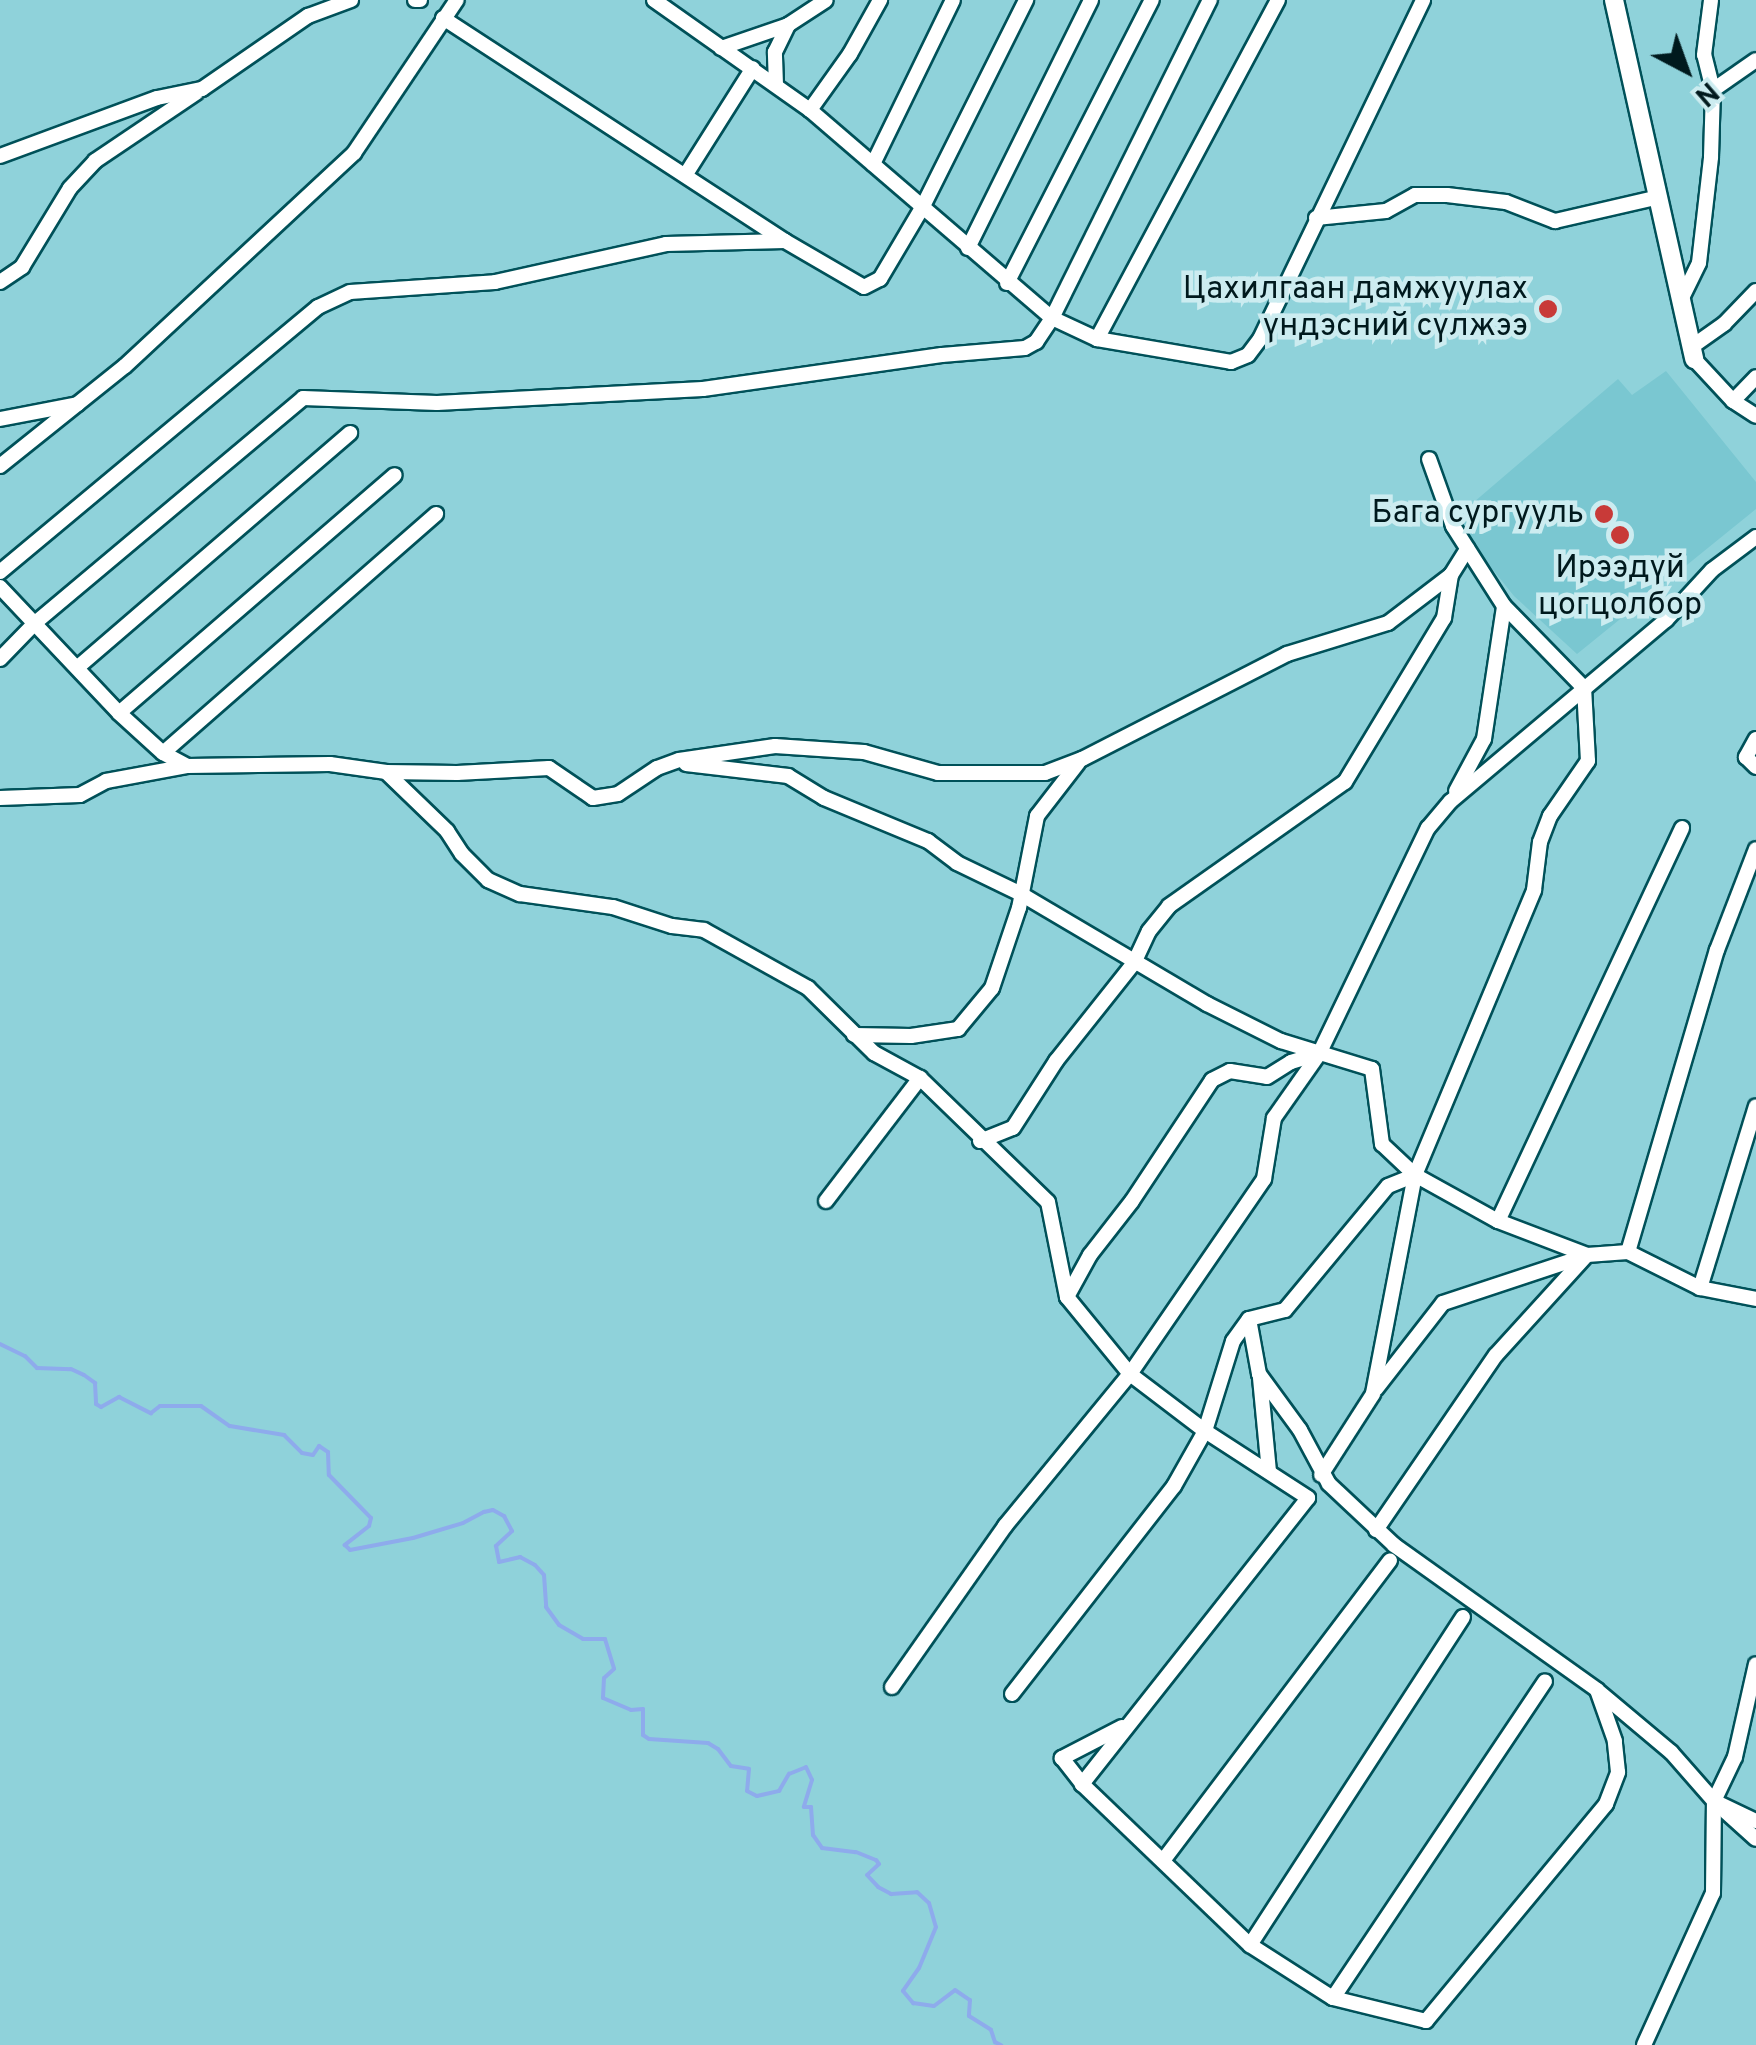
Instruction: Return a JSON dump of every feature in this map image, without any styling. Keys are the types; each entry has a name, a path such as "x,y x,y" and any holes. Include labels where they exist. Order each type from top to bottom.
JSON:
{"street":[{"path":"0,282 22,267 70,188 95,161 308,16 351,0"},
{"path":"0,466 82,404 354,152 457,0"},
{"path":"654,0 810,110 1006,283 1052,318 1097,339 1240,361 1260,339 1423,0"},
{"path":"721,48 788,25 826,0"},
{"path":"810,110 850,54 880,0"},
{"path":"873,164 952,0"},
{"path":"443,18 785,241 864,286 872,286 922,208 1026,0"},
{"path":"968,248 1092,0"},
{"path":"1006,283 1152,0"},
{"path":"0,658 35,623 303,398 436,403 703,389 942,355 1025,348 1044,334 1210,0"},
{"path":"1097,339 1278,0"},
{"path":"1614,0 1692,353 1732,401 1756,416"},
{"path":"1679,304 1699,263 1711,158 1713,90 1704,55 1710,0"},
{"path":"776,85 775,52 788,25"},
{"path":"1713,90 1756,60"},
{"path":"686,174 754,68"},
{"path":"0,156 157,98 205,86"},
{"path":"1316,218 1386,211 1415,195 1506,202 1555,221 1655,198"},
{"path":"0,572 318,307 350,292 495,282 666,244 785,241"},
{"path":"1692,353 1756,291"},
{"path":"1732,401 1756,377"},
{"path":"0,419 82,404"},
{"path":"78,667 350,432"},
{"path":"1372,1394 1415,1175 1534,890 1540,842 1550,816 1588,761 1584,688 1504,606 1453,526 1429,459"},
{"path":"119,713 395,475"},
{"path":"164,753 436,514"},
{"path":"892,1688 1005,1526 1130,1374 1264,1180 1274,1118 1319,1054 1428,828 1451,801 1666,620 1750,539 1756,553"},
{"path":"980,1141 1013,1128 1056,1061 1134,964 1149,931 1169,906 1345,782 1444,618 1452,575 1467,548"},
{"path":"0,798 80,795 106,781 188,766 330,764 386,772 549,768 593,798 618,794 657,768 680,760 776,746 864,752 938,772 1045,773 1082,759 1287,654 1388,623 1452,575"},
{"path":"0,588 119,713 164,753 188,766"},
{"path":"1451,801 1484,739 1504,606"},
{"path":"1756,739 1746,756 1756,767"},
{"path":"853,1035 911,1036 958,1029 992,988 1021,894 1037,816 1082,759"},
{"path":"657,768 690,764 788,776 824,798 928,840 957,863 1021,894 1134,964 1281,1041 1372,1069 1382,1144 1415,1175 1498,1221 1587,1255"},
{"path":"386,772 447,831 462,854 488,880 520,894 613,907 672,926 704,930 808,988 874,1053 920,1078 980,1141 1048,1202 1067,1297 1130,1374 1205,1431 1308,1498 1082,1784"},
{"path":"1498,1221 1682,828"},
{"path":"1628,1252 1716,950 1756,849"},
{"path":"1067,1297 1090,1255 1132,1201 1212,1080 1230,1071 1267,1077 1291,1062 1319,1054"},
{"path":"826,1201 920,1078"},
{"path":"1700,1288 1756,1106"},
{"path":"1012,1694 1174,1486 1205,1431 1233,1341 1249,1319 1284,1310 1388,1186 1415,1175"},
{"path":"1320,1475 1372,1394 1443,1303 1587,1255 1628,1252 1700,1288 1756,1299"},
{"path":"1376,1530 1496,1355 1587,1255"},
{"path":"1249,1319 1269,1472"},
{"path":"1259,1374 1300,1430 1320,1475 1376,1530 1596,1690 1671,1752 1714,1802 1756,1839"},
{"path":"1165,1858 1390,1561"},
{"path":"1250,1945 1463,1617"},
{"path":"1644,2045 1712,1893 1714,1802 1735,1757 1756,1664"},
{"path":"1333,1998 1545,1680"},
{"path":"1130,1723 1062,1758 1082,1784 1165,1858 1250,1945 1333,1998 1426,2020 1606,1804 1618,1772 1615,1741 1596,1690"},
{"path":"1714,1802 1756,1820"}],"shaded area":[{"name":"Бага сургууль","path":"1666,371 1756,482 1756,509 1577,654 1514,596 1453,520 1618,379 1632,395"}],"waterway":[{"path":"0,1344 25,1356 37,1368 71,1369 84,1375 95,1383 96,1404 101,1407 119,1397 151,1413 160,1406 201,1406 230,1426 284,1435 302,1453 313,1455 319,1446 328,1452 329,1475 371,1518 369,1526 345,1545 350,1550 413,1538 493,1510 504,1516 512,1531 496,1546 499,1562 520,1557 535,1565 544,1575 546,1607 559,1625 583,1639 605,1639 614,1669 604,1678 603,1698 631,1710 643,1709 643,1735 649,1739 708,1743 718,1749 731,1766 749,1769 747,1791 757,1796 779,1791 789,1774 806,1767 812,1780 804,1807 811,1807 813,1835 822,1848 856,1852 876,1860 879,1864 867,1875 878,1887 891,1894 917,1892 929,1903 936,1927 919,1968 903,1991 913,2003 934,2006 955,1990 970,2000 969,2016 991,2030 995,2042 1001,2045"}],"place":[{"name":"Цахилгаан дамжуулах үндэсний сүлжээ","path":"1548,309"},
{"name":"Бага сургууль","path":"1604,514"},
{"name":"Ирээдүй цогцолбор","path":"1620,535"}]}
